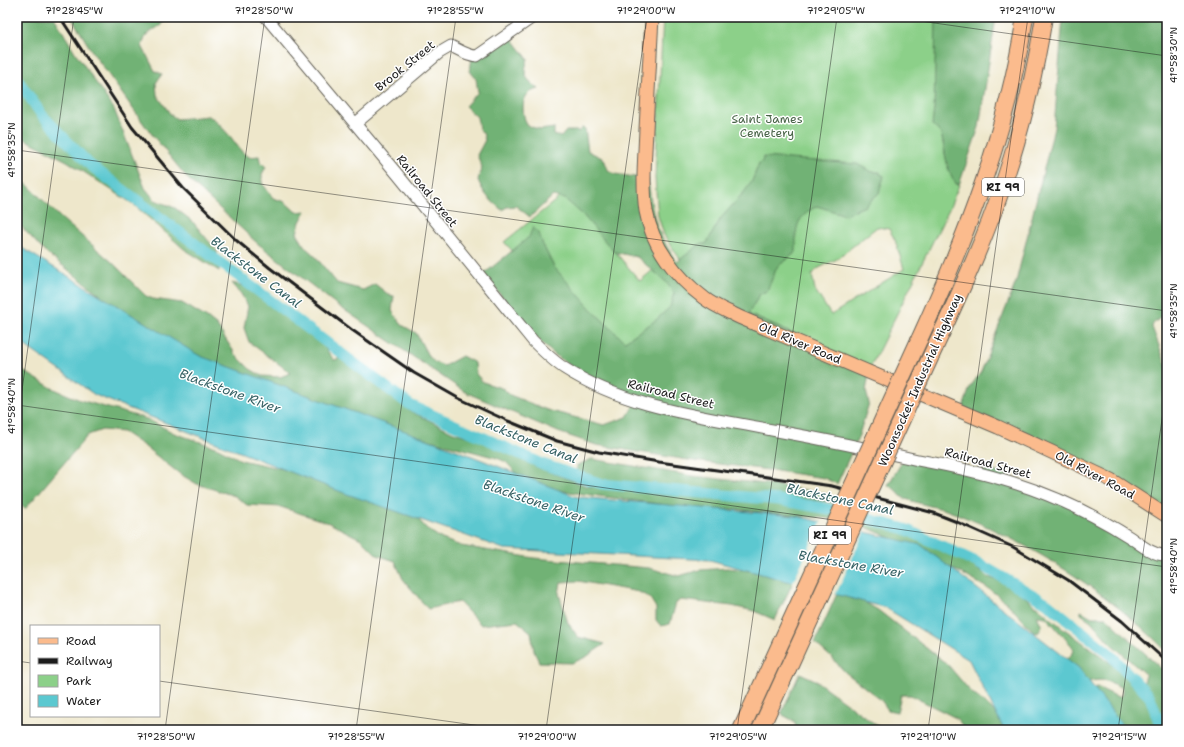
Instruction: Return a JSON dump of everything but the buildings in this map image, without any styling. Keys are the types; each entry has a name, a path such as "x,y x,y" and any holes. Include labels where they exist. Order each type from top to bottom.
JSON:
{"highway":[{"name":"Woonsocket Industrial Highway","path":"741,730 963,240 985,179 1010,91 1025,17"},
{"name":"Woonsocket Industrial Highway","path":"760,730 972,265 1004,183 1029,95 1044,17"}],"main road":[{"name":"Old River Road","path":"652,17 644,177 647,212 649,224 662,252 686,283 716,306 739,317 998,427 1104,477 1167,516"}],"street":[{"name":"Railroad Street","path":"266,17 398,175 533,341 558,364 581,378 636,401 673,411 844,444 986,474 1040,491 1106,523 1156,553 1167,555"},
{"name":"Brook Street","path":"355,124 439,53 451,46 462,52 477,56 534,17"}],"green space":[{"path":"17,17 54,17 75,52 114,109 145,188 155,200 175,208 192,221 217,251 219,271 184,249 133,204 67,161 17,135"},
{"path":"71,17 165,17 161,25 146,35 142,46 155,71 162,74 156,83 157,95 171,115 177,119 208,116 214,119 230,136 242,152 249,157 259,156 260,161 266,167 262,174 262,183 273,198 285,202 296,212 306,211 300,222 297,233 305,247 315,256 337,283 363,290 375,284 389,295 394,296 392,311 402,325 416,333 427,354 434,362 444,366 462,356 475,363 476,374 483,382 504,389 510,395 547,410 604,425 627,417 637,400 584,374 547,348 516,315 485,276 485,273 529,237 533,227 539,233 554,267 591,309 625,341 656,320 670,307 674,293 666,282 637,257 614,252 583,215 565,199 553,196 530,217 516,206 507,207 502,210 488,197 478,180 482,167 477,155 485,140 483,133 479,129 477,117 465,106 478,92 476,79 470,71 473,50 481,50 511,37 528,59 525,69 526,77 539,89 530,92 524,100 523,109 527,125 540,130 554,128 554,135 561,137 566,131 580,131 582,128 585,129 588,151 604,159 608,170 615,174 648,179 654,218 664,242 677,262 700,244 706,244 721,218 752,181 763,157 857,164 872,172 880,172 880,174 884,176 879,193 865,206 845,215 817,206 804,215 798,225 796,252 777,267 767,291 760,294 748,314 870,369 866,391 869,403 858,438 837,484 824,478 694,461 596,445 558,432 465,392 337,305 257,243 188,179 146,127 93,53"},
{"name":"Saint James Cemetery","path":"663,17 941,17 941,133 946,158 956,184 959,185 950,207 870,368 748,314 760,294 767,290 777,267 796,252 686,268 664,235 658,216 655,178","holes":["877,227 889,229 895,240 904,269 831,315 815,290 812,275 817,269 837,259"]},
{"path":"936,17 942,17 944,20 948,17 996,17 979,127 959,185 954,181 948,169 941,134 932,125 934,109"},
{"path":"1063,17 1167,17 1167,312 1153,324 1152,327 1167,367 1167,509 963,408 970,387 981,372 1016,282 1054,128"},
{"path":"17,176 62,219 113,263 146,296 153,299 182,303 207,318 217,326 236,355 250,369 262,376 280,377 291,373 249,342 244,328 248,306 232,283 259,290 318,338 334,360 347,356 355,369 410,411 453,432 487,442 537,467 586,486 663,495 725,497 837,512 831,519 734,509 705,510 540,487 521,478 506,462 497,458 392,430 282,405 129,323 99,294 45,252 17,222"},
{"path":"565,193 640,281 655,268 688,303 620,364 504,242"},
{"path":"17,367 52,388 80,400 147,419 174,433 218,448 241,460 306,474 409,509 427,529 442,539 461,546 534,558 649,568 679,576 700,570 727,568 796,576 775,620 754,611 732,606 681,600 676,603 670,624 661,626 656,620 656,608 650,598 639,592 578,581 561,582 559,594 568,623 578,637 605,644 586,657 572,663 539,662 534,651 531,632 517,621 481,625 459,602 428,609 403,579 395,561 377,555 361,539 329,523 281,507 247,505 235,496 197,484 180,474 123,432 102,430 88,435 25,509 17,502"},
{"path":"905,457 1002,473 1156,549 1167,550 1167,652 1108,599 1040,555 975,521 943,509 902,497 895,489 888,485"},
{"path":"592,459 693,476 775,485 823,493 839,503 702,488 664,488 593,479 577,471 577,465"},
{"path":"858,519 903,530 968,562 988,577 1011,585 1059,625 1132,679 1144,682 1146,675 1109,642 1091,621 1081,614 1081,611 1092,617 1106,617 1167,674 1167,730 1117,730 1087,691 1097,687 1118,697 1122,695 1122,688 1104,680 1085,682 1067,660 1074,651 1072,646 1046,617 1037,616 1042,626 1038,633 1034,632 1006,602 989,589 925,553 866,527 856,526"},
{"path":"839,589 878,610 948,665 970,691 1003,719 1011,730 966,730 956,718 910,695 901,695 897,712 888,710 881,700 845,672 815,643"},
{"path":"800,673 815,680 883,730 797,730 794,721 781,714"}],"water":[{"name":"Blackstone River","path":"17,245 200,356 446,446 577,497 796,516 921,545 1079,668 1126,730 1004,730 969,660 886,608 710,560 504,549 344,493 95,395 17,340"}],"pier":[{"path":"822,520 865,530 835,596 792,584"}],"waterway":[{"name":"Blackstone Canal","path":"17,79 42,115 90,165 410,405 545,465 602,484 779,500 839,511 905,529 976,562 1047,603 1110,654 1150,697 1162,730"},
{"name":"Blackstone Canal","path":"1160,730 1167,725"}],"railway":[{"path":"60,17 132,127 183,188 237,241 270,268 352,330 414,373 458,398 557,441 599,452 659,462 832,486 934,513 1013,547 1068,580 1122,621 1167,662"}]}
